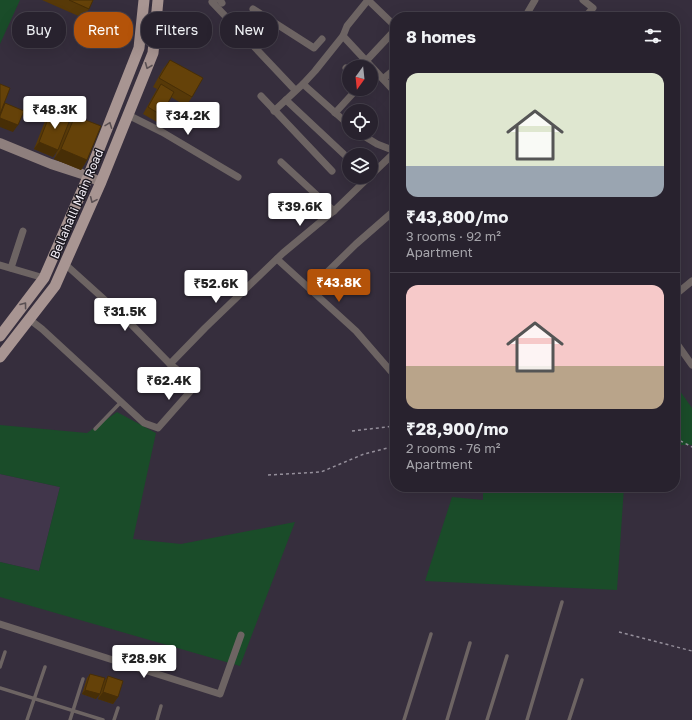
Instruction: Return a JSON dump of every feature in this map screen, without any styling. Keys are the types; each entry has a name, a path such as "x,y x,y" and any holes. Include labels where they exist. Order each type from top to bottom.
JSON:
{"main road":[{"name":"Bellahalli Main Road","path":"0,336 44,278 88,177 139,48 144,0"},
{"name":"Bellahalli Main Road","path":"0,357 55,286 65,264 101,182 153,53 158,0"}],"street":[{"path":"215,0 212,2 222,12"},
{"path":"274,111 315,71 343,36 347,26 368,0 390,21"},
{"path":"583,0 593,8 589,12"},
{"path":"528,12 533,1"},
{"path":"252,9 257,12"},
{"path":"278,25 314,48 322,39"},
{"path":"367,60 390,35"},
{"path":"343,36 365,60"},
{"path":"256,48 296,90"},
{"path":"383,79 390,73"},
{"path":"378,74 390,87"},
{"path":"303,84 342,119"},
{"path":"261,96 332,171"},
{"path":"335,113 351,96"},
{"path":"286,100 342,152"},
{"path":"128,115 162,132 238,177"},
{"path":"370,140 390,149"},
{"path":"0,143 51,164 101,182"},
{"path":"378,168 390,156"},
{"path":"282,162 334,211"},
{"path":"170,364 277,259 334,211 362,184"},
{"path":"310,289 356,244 390,214"},
{"path":"10,268 23,231"},
{"path":"277,259 356,331 390,370"},
{"path":"29,319 42,328 144,424 158,428 196,385 170,364 126,319 65,264"},
{"path":"0,265 44,278"},
{"path":"680,291 691,283"},
{"path":"680,348 692,365"},
{"path":"0,624 220,694 241,635"}],"lane":[{"path":"95,429 121,402"},
{"path":"527,720 562,602"},
{"path":"404,720 431,634"},
{"path":"446,720 470,643"},
{"path":"0,667 5,652"},
{"path":"487,720 507,656"},
{"path":"27,720 44,667"},
{"path":"70,720 83,679"},
{"path":"569,720 582,680"},
{"path":"0,688 103,720"},
{"path":"157,720 161,706"},
{"path":"114,720 118,708"}],"path":[{"path":"352,431 390,427"},
{"path":"680,441 692,447"},
{"path":"268,475 321,472 364,454 390,447"},
{"path":"619,632 692,651"}],"shaded area":[{"path":"0,474 60,487 39,571 0,562"}],"green space":[{"path":"0,0 20,0 15,12 12,12 12,18 0,44"},
{"path":"680,391 692,408 692,445 680,445"},
{"path":"117,412 156,433 133,539 181,544 295,522 240,666 0,597 0,562 39,571 60,487 0,474 0,425 87,433"},
{"path":"483,492 624,492 617,590 425,581 452,497 483,500"}],"building":[{"path":"69,0 93,0 89,9"},
{"path":"170,60 203,78 192,97 159,78"},
{"path":"0,84 10,88 0,114"},
{"path":"161,84 174,92 161,115 148,107"},
{"path":"5,103 24,111 18,125 0,118"},
{"path":"52,109 71,117 58,150 39,142"},
{"path":"75,116 101,126 87,160 61,149"},
{"path":"90,674 105,678 100,694 85,690"},
{"path":"108,676 123,681 118,697 103,692"}]}
